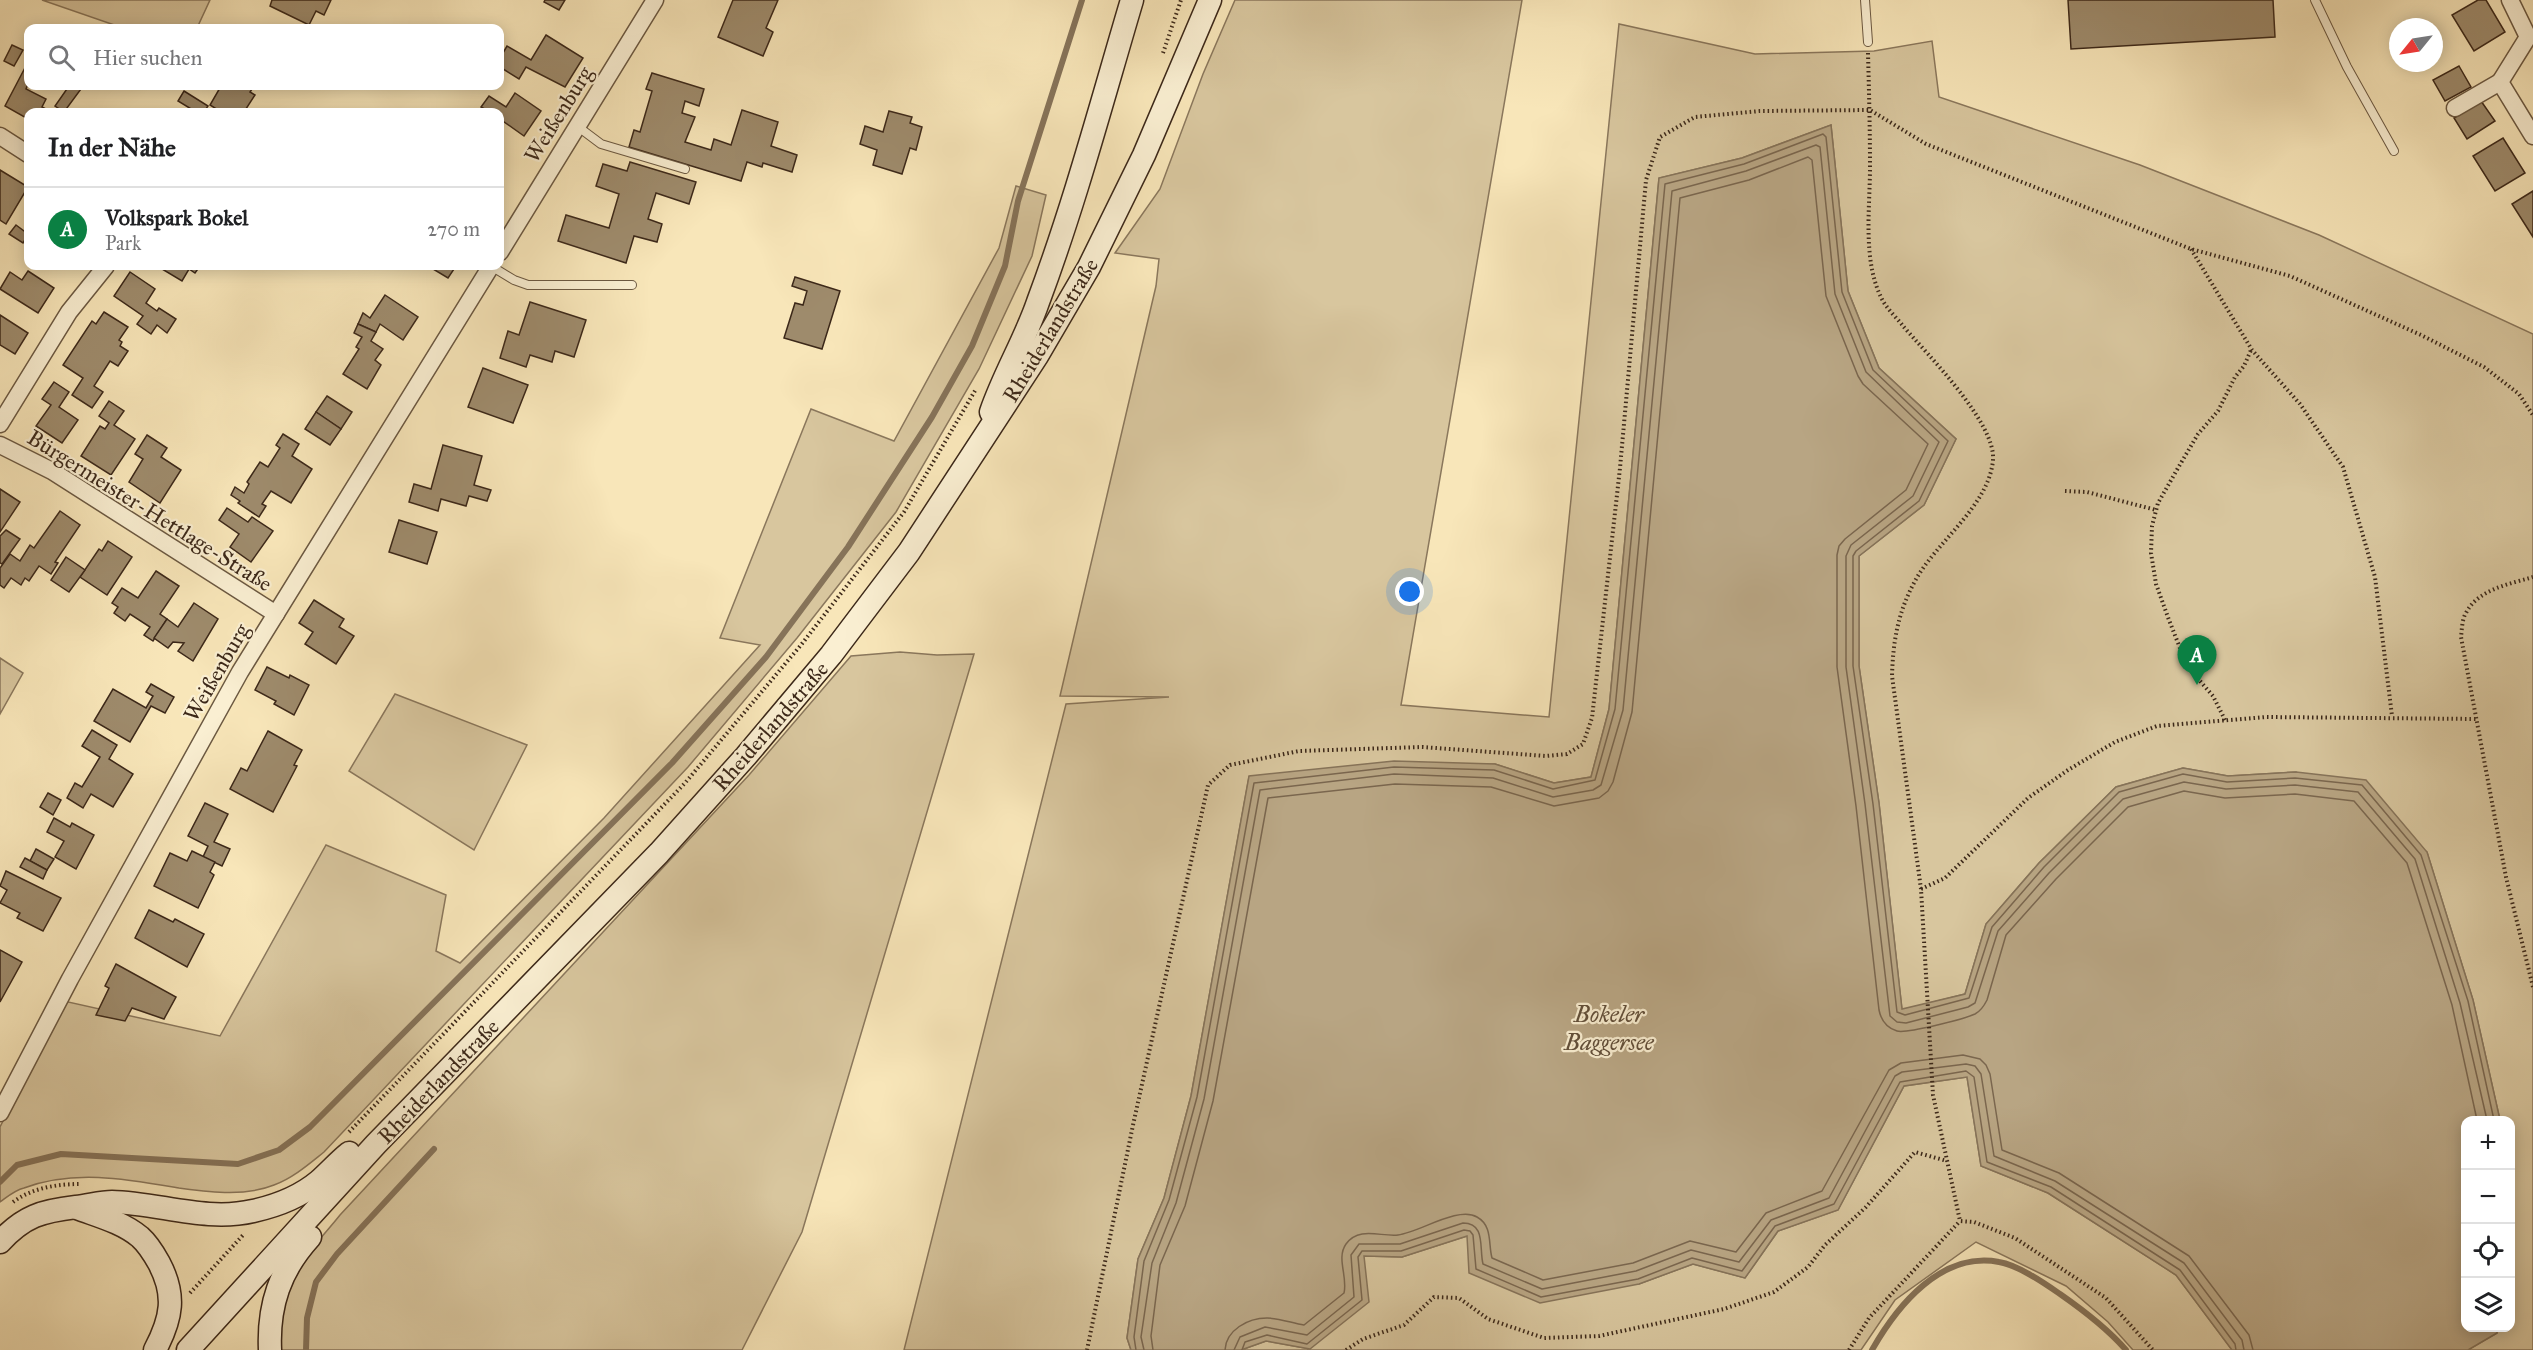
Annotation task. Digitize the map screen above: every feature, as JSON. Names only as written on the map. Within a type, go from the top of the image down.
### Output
[{"type":"main road","points":[[981,441],[1001,382],[1041,294],[1073,200],[1132,0]]},
{"type":"main road","name":"Rheiderlandstraße","points":[[188,1350],[376,1144],[659,853],[746,756],[831,655],[902,561],[1037,357],[1089,267],[1214,3]]},
{"type":"main road","points":[[0,1242],[29,1217],[51,1209],[112,1202],[222,1215],[252,1212],[278,1204],[301,1192],[317,1182],[348,1154],[376,1144]]},
{"type":"main road","points":[[270,1350],[269,1324],[279,1284],[293,1256],[332,1214],[333,1190]]},
{"type":"main road","points":[[75,1207],[120,1225],[140,1238],[153,1253],[166,1277],[172,1300],[166,1330],[155,1350]]},
{"type":"street","name":"Weißenburg","points":[[504,245],[655,0]]},
{"type":"street","points":[[2455,108],[2500,82],[2528,37],[2510,0]]},
{"type":"street","points":[[2500,82],[2533,136]]},
{"type":"street","points":[[0,136],[24,151]]},
{"type":"street","points":[[0,424],[69,312],[103,270]]},
{"type":"street","name":"Weißenburg","points":[[0,1113],[70,979],[240,672],[489,270]]},
{"type":"street","name":"Bürgermeister-Hettlage-Straße","points":[[0,445],[52,471],[276,614]]},
{"type":"lane","points":[[1865,0],[1868,42]]},
{"type":"lane","points":[[2315,0],[2347,67],[2394,151]]},
{"type":"lane","points":[[577,126],[601,144],[685,169]]},
{"type":"lane","points":[[498,270],[528,285],[632,285]]},
{"type":"path","points":[[1162,54],[1181,0]]},
{"type":"path","points":[[1868,42],[1870,241],[1874,278],[1884,302],[1972,408],[1988,435],[1993,458],[1988,478],[1974,504],[1916,579],[1899,616],[1893,645],[1892,676],[1920,889],[1933,1095],[1960,1221]]},
{"type":"path","points":[[1087,1350],[1208,785],[1230,765],[1299,751],[1422,747],[1545,756],[1567,754],[1583,744],[1592,718],[1595,694],[1620,468],[1646,180],[1660,137],[1695,117],[1760,111],[1870,110],[1926,144],[2191,249],[2290,276],[2421,335],[2484,367],[2519,394],[2533,415]]},
{"type":"path","points":[[2191,249],[2252,350],[2300,405],[2343,467],[2375,577],[2391,716]]},
{"type":"path","points":[[2225,720],[2213,696],[2187,666],[2156,584],[2151,535],[2156,510],[2198,434],[2218,411],[2252,350]]},
{"type":"path","points":[[345,1136],[685,783],[801,645],[904,512],[981,380]]},
{"type":"path","points":[[2065,491],[2087,492],[2156,510]]},
{"type":"path","points":[[2533,578],[2494,589],[2479,597],[2465,613],[2461,636],[2506,877],[2533,987]]},
{"type":"path","points":[[1920,889],[1945,878],[2028,798],[2068,770],[2115,742],[2157,726],[2266,717],[2476,718]]},
{"type":"path","points":[[1346,1350],[1363,1339],[1404,1325],[1434,1297],[1459,1298],[1488,1319],[1544,1338],[1599,1336],[1724,1309],[1774,1292],[1808,1267],[1825,1245],[1866,1207],[1915,1152],[1947,1161]]},
{"type":"path","points":[[172,1300],[188,1295],[252,1226],[252,1212]]},
{"type":"path","points":[[1849,1350],[1869,1318],[1960,1221]]},
{"type":"path","points":[[1960,1221],[1974,1222],[2015,1238],[2106,1298],[2153,1350]]},
{"type":"shaded area","points":[[42,0],[210,0],[199,24],[111,24]]},
{"type":"shaded area","points":[[1235,0],[1522,0],[1401,705],[1549,717],[1619,24],[1755,54],[1874,51],[1932,41],[1939,97],[2140,165],[2319,235],[2533,334],[2533,1350],[2468,1350],[2497,1332],[2515,1332],[2515,1116],[2499,1116],[2473,1000],[2427,852],[2296,772],[2228,776],[2183,768],[2116,787],[2039,863],[1986,924],[1965,994],[1902,1010],[1879,803],[1859,666],[1859,556],[1924,505],[1956,439],[1879,368],[1848,291],[1831,125],[1742,158],[1659,178],[1609,709],[1591,777],[1554,783],[1495,764],[1249,777],[1191,1096],[1164,1198],[1138,1259],[1127,1338],[1131,1350],[904,1350],[1066,704],[1169,697],[1060,696],[1156,286],[1159,259],[1115,253],[1160,189],[1203,74]]},
{"type":"shaded area","points":[[1016,186],[1046,195],[1032,256],[979,369],[896,512],[797,638],[688,767],[324,1152],[288,1179],[251,1191],[215,1192],[120,1179],[81,1177],[43,1182],[17,1190],[0,1202],[0,1127],[64,1001],[220,1036],[326,845],[446,895],[436,951],[460,963],[604,818],[760,645],[720,638],[811,409],[894,441],[999,248]]},
{"type":"shaded area","points":[[900,652],[937,655],[974,654],[802,1232],[742,1350],[280,1350],[282,1311],[291,1279],[303,1259],[340,1215],[749,775],[851,656]]},
{"type":"shaded area","points":[[0,658],[23,673],[0,714]]},
{"type":"shaded area","points":[[395,694],[527,745],[474,850],[349,771]]},
{"type":"shaded area","points":[[1967,1077],[1981,1166],[2048,1193],[2176,1275],[2232,1350],[2133,1350],[2108,1322],[2066,1286],[1976,1242],[1895,1300],[1861,1350],[1241,1350],[1266,1341],[1310,1349],[1364,1256],[1402,1257],[1467,1236],[1639,1284],[1693,1264],[1745,1278],[1778,1231],[1838,1210],[1904,1086]]},
{"type":"water","name":"Bokeler Baggersee","points":[[1831,125],[1848,291],[1879,368],[1956,439],[1924,505],[1859,556],[1859,666],[1879,803],[1902,1009],[1965,994],[1986,924],[2039,863],[2116,787],[2183,768],[2228,776],[2296,772],[2366,780],[2427,852],[2473,1000],[2499,1116],[2461,1116],[2461,1332],[2497,1333],[2468,1350],[2232,1350],[2176,1275],[2048,1193],[1981,1166],[1967,1077],[1904,1086],[1838,1210],[1778,1231],[1745,1278],[1693,1264],[1639,1284],[1540,1303],[1469,1273],[1467,1236],[1402,1257],[1364,1256],[1369,1302],[1310,1349],[1266,1341],[1241,1350],[1131,1350],[1127,1338],[1138,1259],[1164,1198],[1191,1096],[1249,776],[1394,761],[1495,764],[1554,783],[1591,777],[1609,709],[1659,178],[1742,158]]},
{"type":"building","points":[[272,0],[331,0],[324,15],[316,11],[310,24],[270,6]]},
{"type":"building","points":[[545,0],[565,0],[559,10],[544,2]]},
{"type":"building","points":[[733,0],[778,0],[766,28],[773,32],[763,56],[718,37]]},
{"type":"building","points":[[2068,0],[2273,0],[2275,37],[2071,49]]},
{"type":"building","points":[[2478,0],[2486,0],[2505,32],[2474,51],[2452,15]]},
{"type":"building","points":[[546,35],[583,58],[565,87],[526,67],[519,79],[504,70],[504,51],[507,46],[531,60]]},
{"type":"building","points":[[12,45],[23,50],[14,66],[4,61]]},
{"type":"building","points":[[2459,66],[2471,87],[2445,101],[2433,80]]},
{"type":"building","points":[[24,70],[24,90],[46,99],[42,107],[44,108],[24,108],[24,117],[5,106]]},
{"type":"building","points":[[652,73],[704,89],[699,106],[685,101],[682,113],[695,117],[685,142],[711,150],[714,139],[731,145],[742,110],[778,122],[771,146],[797,155],[792,172],[763,163],[762,167],[747,162],[741,181],[629,147],[634,130],[640,132],[652,91],[646,89]]},
{"type":"building","points":[[66,90],[80,90],[67,108],[55,106]]},
{"type":"building","points":[[219,90],[251,90],[250,92],[255,95],[247,108],[215,108],[210,105]]},
{"type":"building","points":[[184,91],[208,106],[207,108],[189,108],[178,101]]},
{"type":"building","points":[[515,93],[541,111],[524,136],[504,122],[504,108],[481,107],[489,96],[506,107]]},
{"type":"building","points":[[2481,101],[2495,121],[2467,139],[2454,118]]},
{"type":"building","points":[[889,111],[912,117],[910,123],[922,127],[916,150],[910,148],[902,174],[873,165],[877,150],[860,144],[865,126],[883,132]]},
{"type":"building","points":[[2503,138],[2525,173],[2495,191],[2473,156]]},
{"type":"building","points":[[630,162],[696,182],[689,204],[656,193],[648,219],[662,224],[657,242],[634,236],[626,263],[558,241],[566,215],[609,228],[619,194],[596,186],[603,164],[627,171]]},
{"type":"building","points":[[0,170],[24,185],[24,194],[6,224],[0,220]]},
{"type":"building","points":[[2533,191],[2533,237],[2512,204]]},
{"type":"building","points":[[16,225],[24,231],[23,243],[9,234]]},
{"type":"building","points":[[164,270],[188,270],[182,281]]},
{"type":"building","points":[[435,270],[453,270],[448,278]]},
{"type":"building","points":[[28,271],[54,288],[38,313],[0,289],[10,272],[22,280]]},
{"type":"building","points":[[130,272],[155,289],[146,303],[157,311],[159,308],[176,319],[167,333],[157,325],[151,334],[137,324],[143,316],[114,296]]},
{"type":"building","points":[[795,277],[840,291],[822,349],[784,338],[795,303],[803,305],[807,291],[792,286]]},
{"type":"building","points":[[385,295],[418,317],[403,340],[380,324],[376,332],[358,324],[363,313],[370,318]]},
{"type":"building","points":[[530,302],[586,320],[574,357],[555,351],[552,362],[530,355],[526,367],[500,358],[508,331],[519,335]]},
{"type":"building","points":[[104,312],[128,327],[119,340],[122,342],[120,346],[128,351],[118,366],[110,361],[94,386],[103,392],[92,408],[72,395],[83,378],[63,365],[92,321],[96,324]]},
{"type":"building","points":[[0,315],[28,333],[15,354],[0,345]]},
{"type":"building","points":[[358,324],[376,332],[371,341],[383,349],[375,360],[381,365],[367,389],[343,374],[359,349],[356,347],[362,337],[354,333]]},
{"type":"building","points":[[483,368],[528,385],[513,423],[468,407]]},
{"type":"building","points":[[54,382],[69,392],[59,407],[78,420],[62,443],[36,426],[51,405],[42,399]]},
{"type":"building","points":[[327,396],[352,412],[341,429],[316,412]]},
{"type":"building","points":[[109,401],[124,411],[114,425],[135,439],[111,475],[81,456],[100,426],[105,429],[109,423],[99,416]]},
{"type":"building","points":[[316,412],[341,429],[330,445],[305,429]]},
{"type":"building","points":[[283,434],[299,444],[292,456],[312,469],[291,503],[271,491],[262,504],[266,506],[259,517],[238,503],[240,501],[231,495],[235,487],[244,493],[249,484],[247,482],[260,462],[268,467],[280,448],[276,445]]},
{"type":"building","points":[[147,435],[167,448],[161,457],[181,470],[160,503],[129,482],[143,459],[135,454]]},
{"type":"building","points":[[443,445],[482,456],[474,485],[491,490],[487,501],[469,496],[466,506],[441,499],[438,511],[409,502],[414,484],[431,489]]},
{"type":"building","points":[[0,489],[20,502],[0,532]]},
{"type":"building","points":[[227,508],[248,522],[252,517],[273,531],[251,562],[230,547],[239,534],[219,520]]},
{"type":"building","points":[[60,511],[80,525],[55,562],[58,563],[51,574],[39,566],[29,581],[25,578],[21,585],[11,578],[4,588],[0,585],[0,568],[10,554],[20,561],[30,545],[34,548]]},
{"type":"building","points":[[399,520],[437,532],[427,564],[389,552]]},
{"type":"building","points":[[6,530],[20,539],[2,564],[0,563],[0,536]]},
{"type":"building","points":[[108,541],[132,557],[107,595],[80,577],[99,549],[102,551]]},
{"type":"building","points":[[66,557],[85,570],[69,592],[51,580]]},
{"type":"building","points":[[156,571],[179,586],[160,614],[167,619],[153,641],[144,635],[150,627],[130,614],[125,621],[114,613],[118,607],[112,603],[122,588],[138,598]]},
{"type":"building","points":[[314,600],[344,619],[339,627],[354,636],[336,664],[305,644],[313,632],[299,623]]},
{"type":"building","points":[[194,603],[218,619],[193,661],[178,651],[184,643],[173,642],[168,648],[154,638],[167,619],[178,627]]},
{"type":"building","points":[[267,667],[309,685],[294,715],[274,704],[276,701],[255,690]]},
{"type":"building","points":[[151,684],[174,697],[165,713],[151,706],[130,742],[94,721],[113,689],[146,708],[153,696],[146,692]]},
{"type":"building","points":[[92,730],[117,745],[109,759],[133,774],[113,807],[91,794],[83,808],[67,798],[75,783],[82,787],[100,757],[82,746]]},
{"type":"building","points":[[268,731],[302,750],[294,765],[297,766],[273,812],[230,789],[241,768],[247,771]]},
{"type":"building","points":[[48,793],[61,800],[53,815],[40,807]]},
{"type":"building","points":[[205,803],[228,814],[214,842],[230,849],[222,866],[203,857],[208,846],[188,836]]},
{"type":"building","points":[[54,818],[70,827],[72,823],[94,835],[76,869],[55,857],[64,841],[47,832]]},
{"type":"building","points":[[36,849],[54,859],[47,870],[30,861]]},
{"type":"building","points":[[192,851],[215,862],[210,872],[214,875],[198,908],[154,886],[170,853],[187,861]]},
{"type":"building","points":[[25,858],[47,870],[43,879],[20,867]]},
{"type":"building","points":[[6,871],[61,898],[43,931],[17,918],[20,913],[0,903],[7,890],[0,886]]},
{"type":"building","points":[[149,910],[173,922],[175,919],[204,934],[187,967],[135,938]]},
{"type":"building","points":[[0,950],[22,962],[0,1002]]},
{"type":"building","points":[[116,964],[176,997],[164,1019],[132,1008],[125,1021],[96,1015],[109,988],[105,986]]},
{"type":"waterway","points":[[0,1182],[17,1165],[61,1154],[238,1164],[279,1150],[310,1127],[672,763],[766,657],[848,547],[932,417],[972,346],[1005,266],[1018,201],[1082,0]]},
{"type":"waterway","points":[[306,1350],[307,1318],[316,1282],[337,1254],[434,1149]]},
{"type":"waterway","points":[[1872,1350],[1894,1316],[1923,1285],[1940,1273],[1958,1265],[1978,1261],[2006,1264],[2039,1280],[2094,1320],[2126,1350]]},
{"type":"place","name":"Volkspark Bokel","points":[[2197,685]]}]
